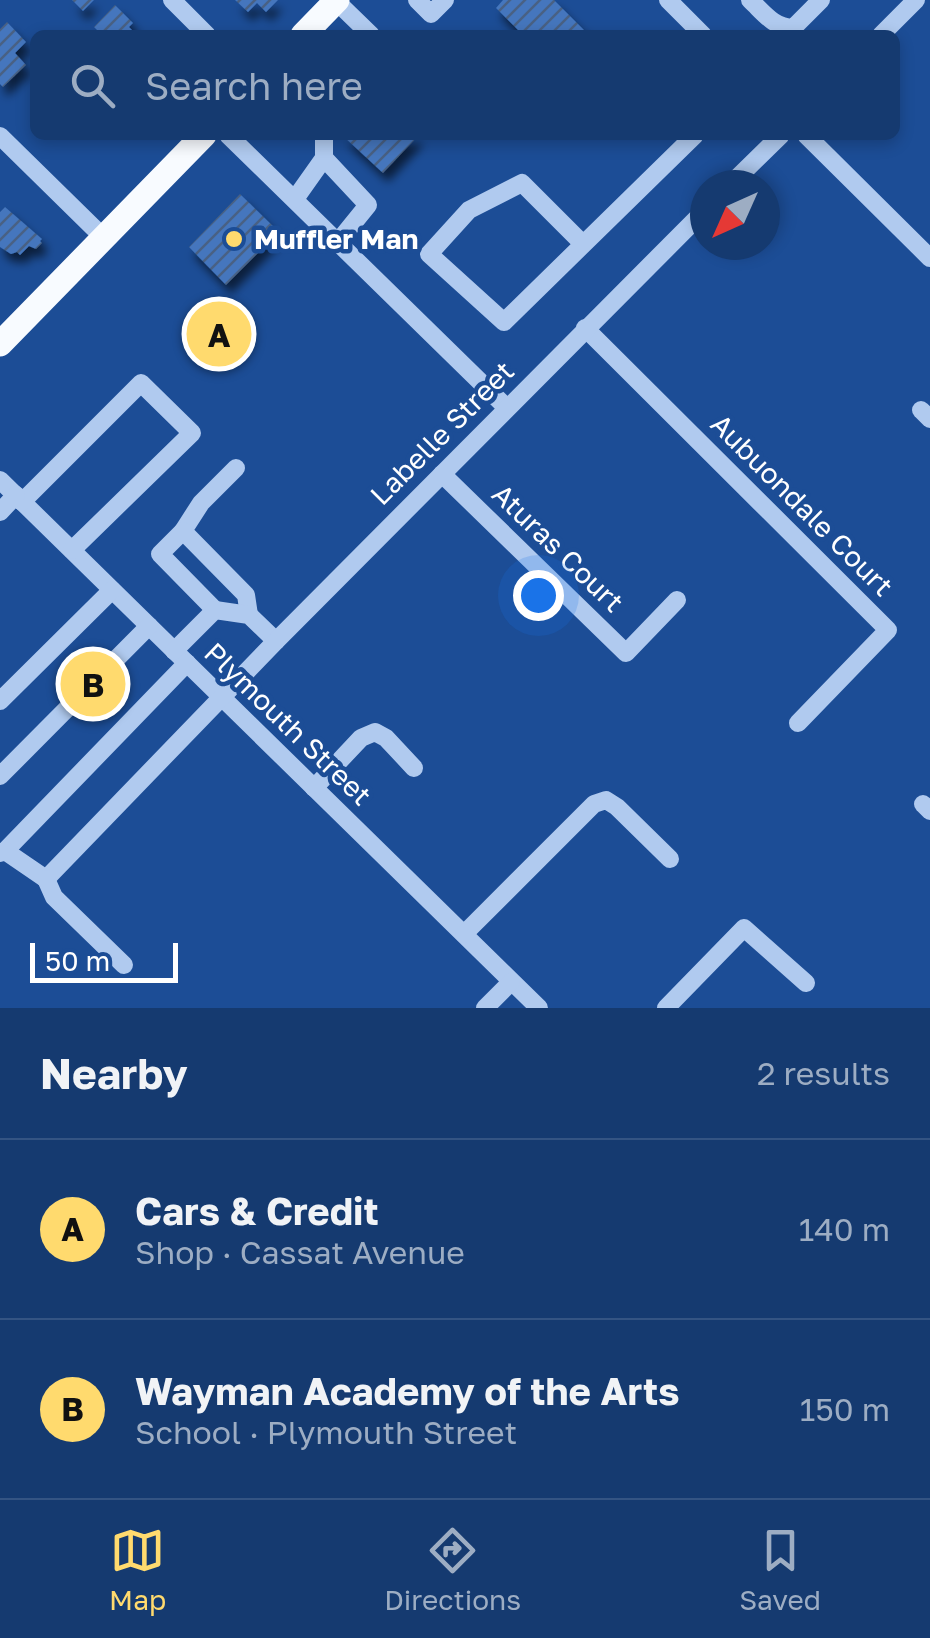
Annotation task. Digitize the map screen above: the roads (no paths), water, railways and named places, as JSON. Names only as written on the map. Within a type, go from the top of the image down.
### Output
[{"type":"main road","points":[[307,30],[337,0]]},
{"type":"main road","points":[[0,344],[199,140]]},
{"type":"street","points":[[172,0],[202,30]]},
{"type":"street","points":[[337,0],[366,30]]},
{"type":"street","points":[[417,0],[431,14],[446,0]]},
{"type":"street","points":[[668,0],[698,30]]},
{"type":"street","points":[[750,0],[774,24],[793,28],[820,0]]},
{"type":"street","points":[[886,30],[916,0]]},
{"type":"street","points":[[0,136],[104,238]]},
{"type":"street","points":[[233,140],[506,407]]},
{"type":"street","points":[[295,199],[324,158],[324,140]]},
{"type":"street","points":[[583,244],[522,184],[470,210],[429,254],[504,322],[690,140]]},
{"type":"street","points":[[745,170],[776,140]]},
{"type":"street","points":[[811,140],[930,258]]},
{"type":"street","points":[[324,158],[368,205],[338,242]]},
{"type":"street","name":"Labelle Street","points":[[46,879],[506,407],[690,225]]},
{"type":"street","name":"Aubuondale Court","points":[[585,328],[888,630],[798,723]]},
{"type":"street","points":[[0,512],[141,382],[192,432],[72,550]]},
{"type":"street","points":[[236,468],[201,503],[160,554],[216,610],[249,615],[276,641]]},
{"type":"street","name":"Aturas Court","points":[[442,474],[626,653],[676,600]]},
{"type":"street","name":"Plymouth Street","points":[[0,480],[538,1008]]},
{"type":"street","points":[[182,531],[246,595],[249,615]]},
{"type":"street","points":[[0,702],[112,590]]},
{"type":"street","points":[[124,965],[54,897],[46,879],[2,852],[181,657],[216,610]]},
{"type":"street","points":[[0,776],[149,626]]},
{"type":"street","points":[[314,788],[362,738],[375,732],[386,738],[414,768]]},
{"type":"street","points":[[464,934],[594,804],[606,800],[617,807],[670,859]]},
{"type":"street","points":[[666,1008],[744,928],[806,983]]},
{"type":"street","points":[[485,1008],[511,982]]},
{"type":"place","name":"Muffler Man","points":[[234,239]]},
{"type":"place","name":"Cars & Credit","points":[[219,334]]},
{"type":"place","name":"Wayman Academy of the Arts","points":[[93,684]]}]
